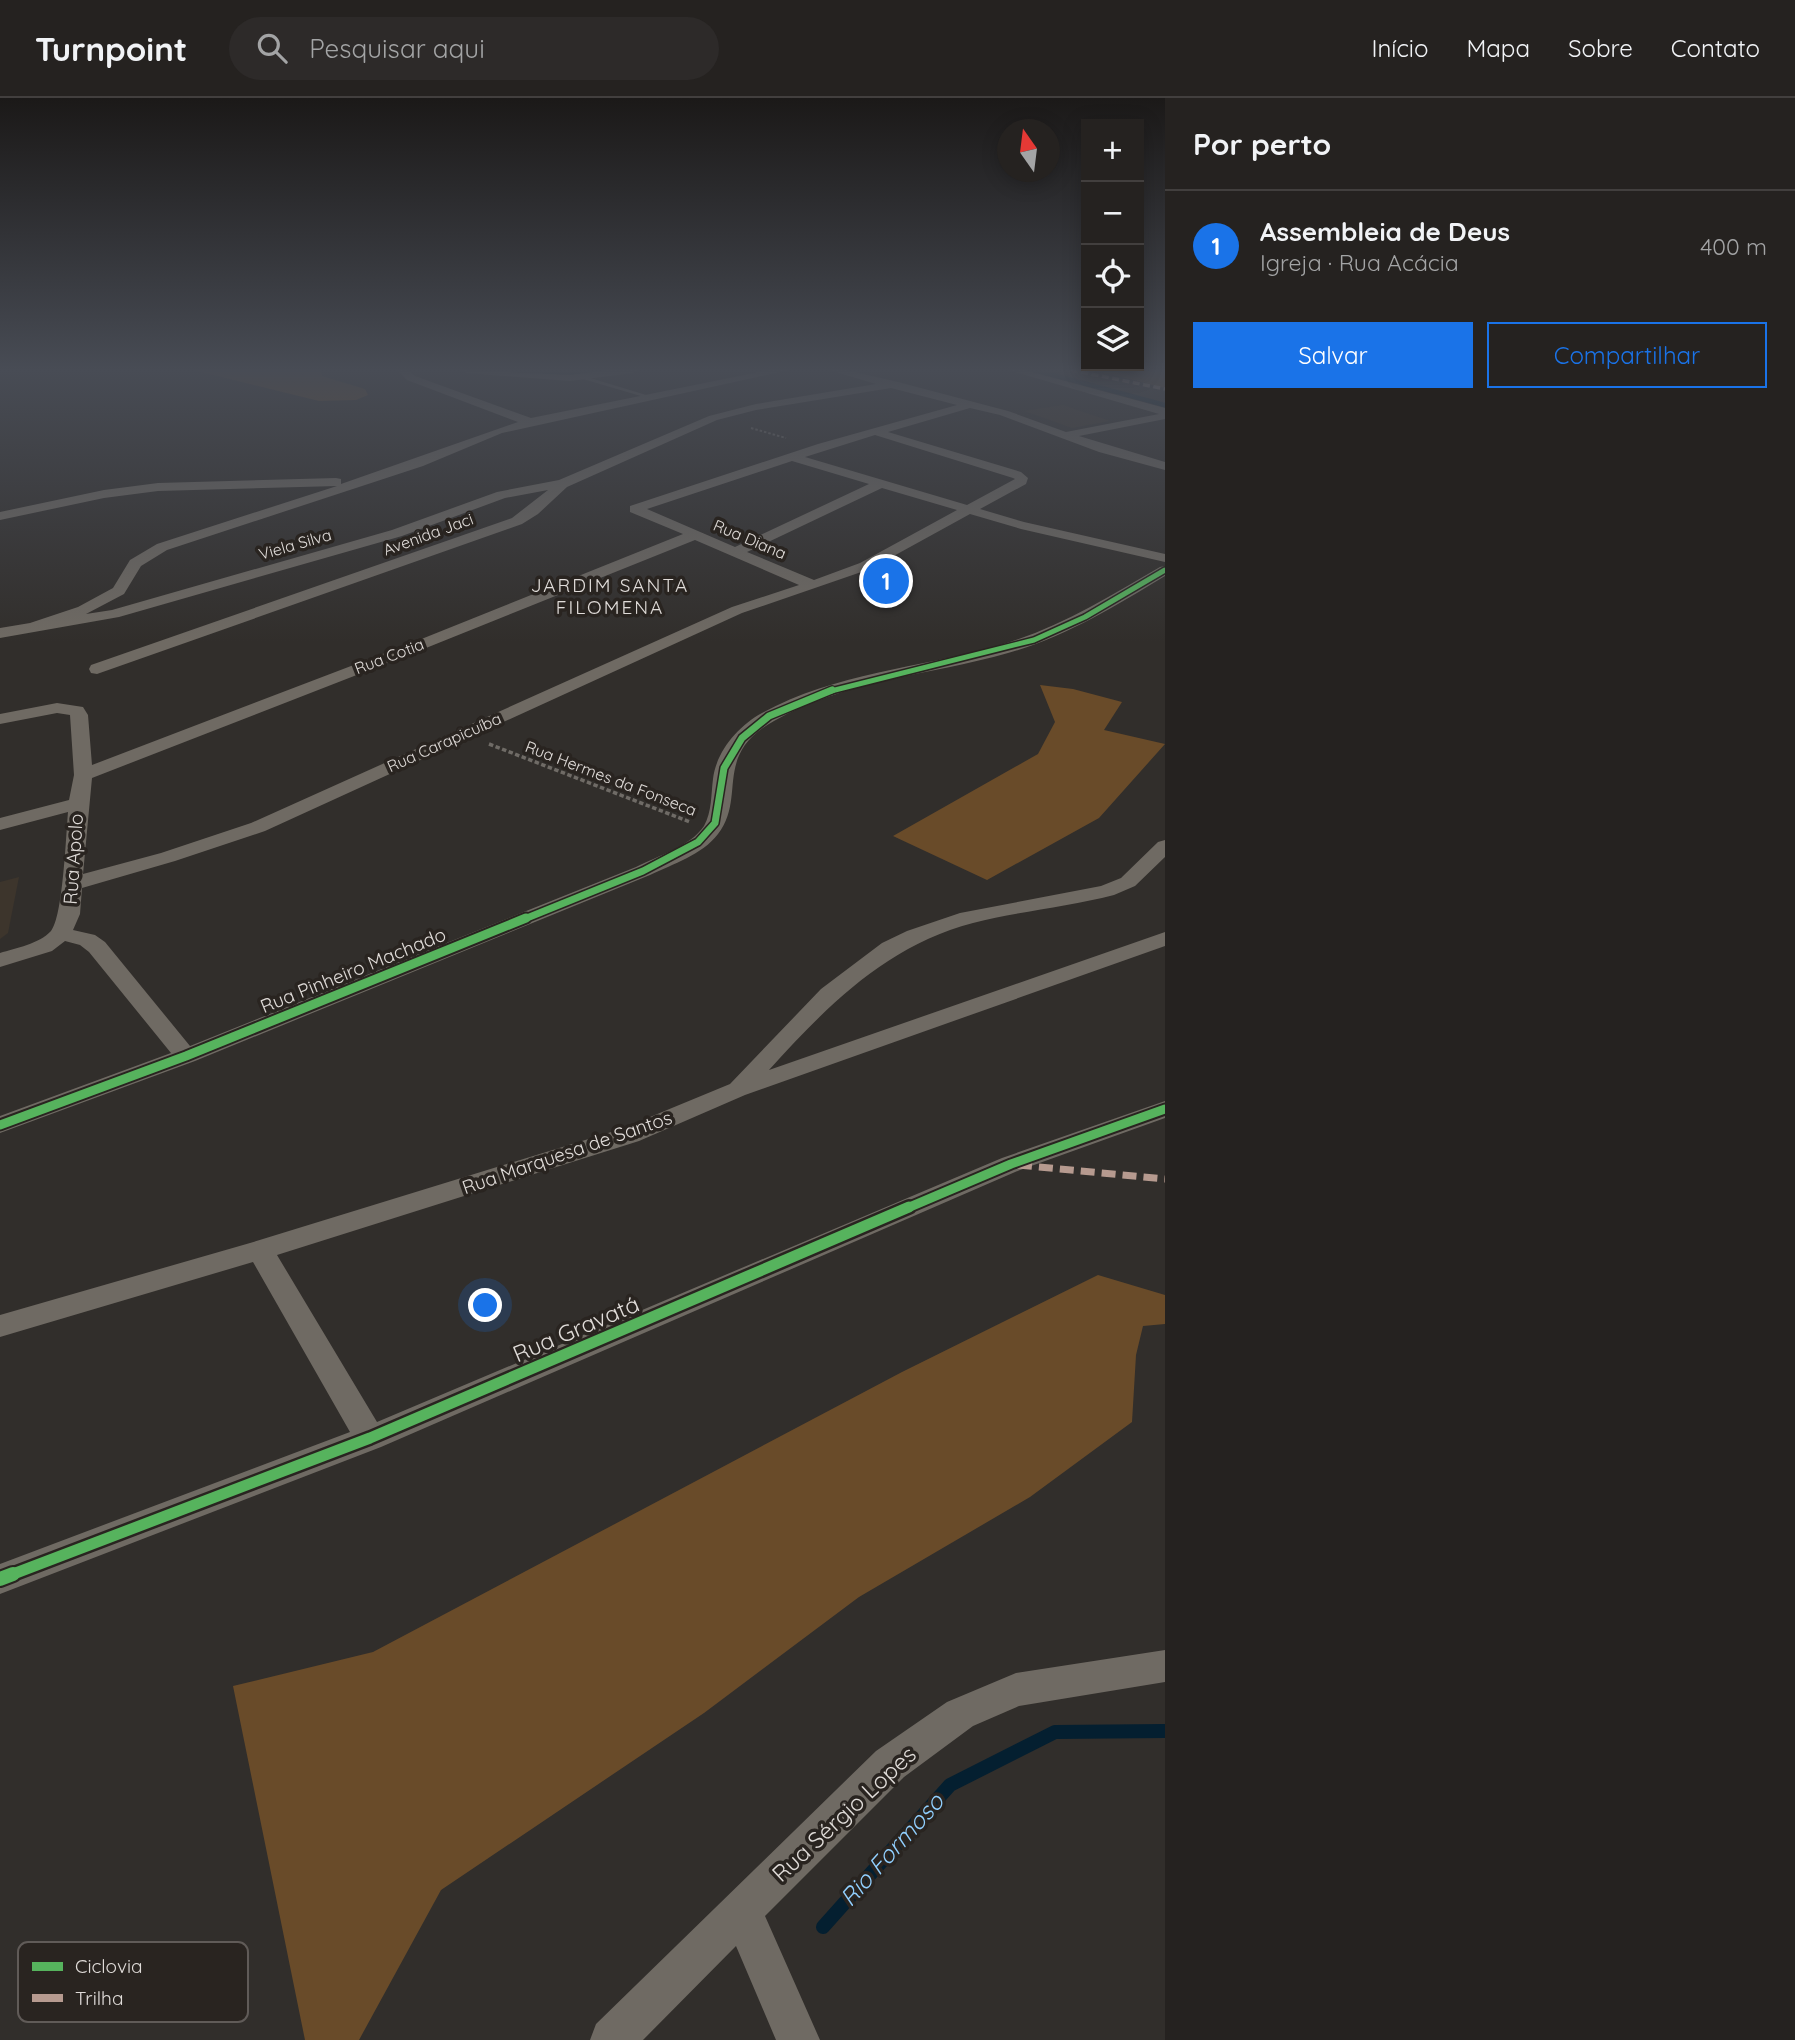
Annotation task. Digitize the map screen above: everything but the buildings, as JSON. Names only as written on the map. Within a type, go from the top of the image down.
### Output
[{"type":"street","points":[[0,634],[36,626],[83,610],[119,591],[135,563],[162,547],[421,461]]},
{"type":"street","name":"Avenida Jaci","points":[[97,669],[517,521],[533,511],[562,484],[615,461]]},
{"type":"street","name":"Rua Diana","points":[[781,461],[635,509],[813,585]]},
{"type":"street","points":[[805,461],[1079,540],[1165,558]]},
{"type":"street","name":"Rua Carapicuíba","points":[[71,884],[168,857],[258,827],[737,610],[865,566],[1021,481],[1022,478],[1017,475],[970,461]]},
{"type":"street","points":[[1144,461],[1165,466]]},
{"type":"street","points":[[0,516],[158,487],[361,482]]},
{"type":"street","points":[[735,551],[882,483]]},
{"type":"street","name":"Viela Silva","points":[[36,626],[114,614],[397,533],[502,495],[562,484]]},
{"type":"street","name":"Rua Cotia","points":[[83,775],[420,645],[694,535]]},
{"type":"street","points":[[711,831],[719,810],[724,766],[744,737],[766,717],[824,692],[977,655],[1047,634],[1097,611],[1165,570]]},
{"type":"street","name":"Rua Apolo","points":[[0,719],[57,708],[77,711],[79,715],[83,775],[78,803],[69,914],[61,934]]},
{"type":"street","points":[[0,824],[78,803]]},
{"type":"street","name":"Rua Pinheiro Machado","points":[[0,1125],[186,1056],[643,871],[684,850],[711,831]]},
{"type":"street","points":[[736,1090],[838,984],[891,947],[957,921],[1107,891],[1128,882],[1165,846]]},
{"type":"street","points":[[0,960],[44,946],[61,934],[87,940],[97,947],[186,1056]]},
{"type":"street","name":"Rua Marquesa de Santos","points":[[0,1326],[260,1250],[630,1135],[736,1090],[1165,939]]},
{"type":"street","name":"Rua Gravatá","points":[[0,1579],[370,1438],[1011,1164],[1165,1109]]},
{"type":"street","points":[[260,1250],[370,1438]]},
{"type":"street","name":"Rua Sérgio Lopes","points":[[612,2040],[890,1764],[960,1714],[1016,1690],[1165,1666]]},
{"type":"street","points":[[742,1911],[797,2040]]},
{"type":"shaded area","points":[[1040,685],[1073,689],[1122,702],[1104,730],[1165,744],[1099,818],[987,880],[893,836],[1038,754],[1055,722]]},
{"type":"shaded area","points":[[19,877],[8,933],[0,939],[0,882]]},
{"type":"shaded area","points":[[1098,1275],[1165,1295],[1165,1324],[1143,1326],[1136,1355],[1132,1422],[1030,1497],[859,1597],[704,1713],[441,1890],[359,2040],[305,2040],[233,1686],[373,1652],[902,1372]]},
{"type":"waterway","name":"Rio Formoso","points":[[823,1927],[950,1785],[1055,1732],[1165,1731]]},
{"type":"marked path","points":[[1018,1165],[1165,1179]]},
{"type":"cycle path","points":[[0,1125],[186,1056],[643,871],[689,848],[711,830],[718,816],[724,768],[731,753],[755,725],[769,716],[833,690],[1034,640],[1085,617],[1165,570]]},
{"type":"cycle path","points":[[0,1579],[370,1438],[1011,1164],[1165,1109]]},
{"type":"place","name":"Assembleia de Deus","points":[[886,581]]},
{"type":"district","name":"JARDIM SANTA FILOMENA","points":[[610,596]]}]
